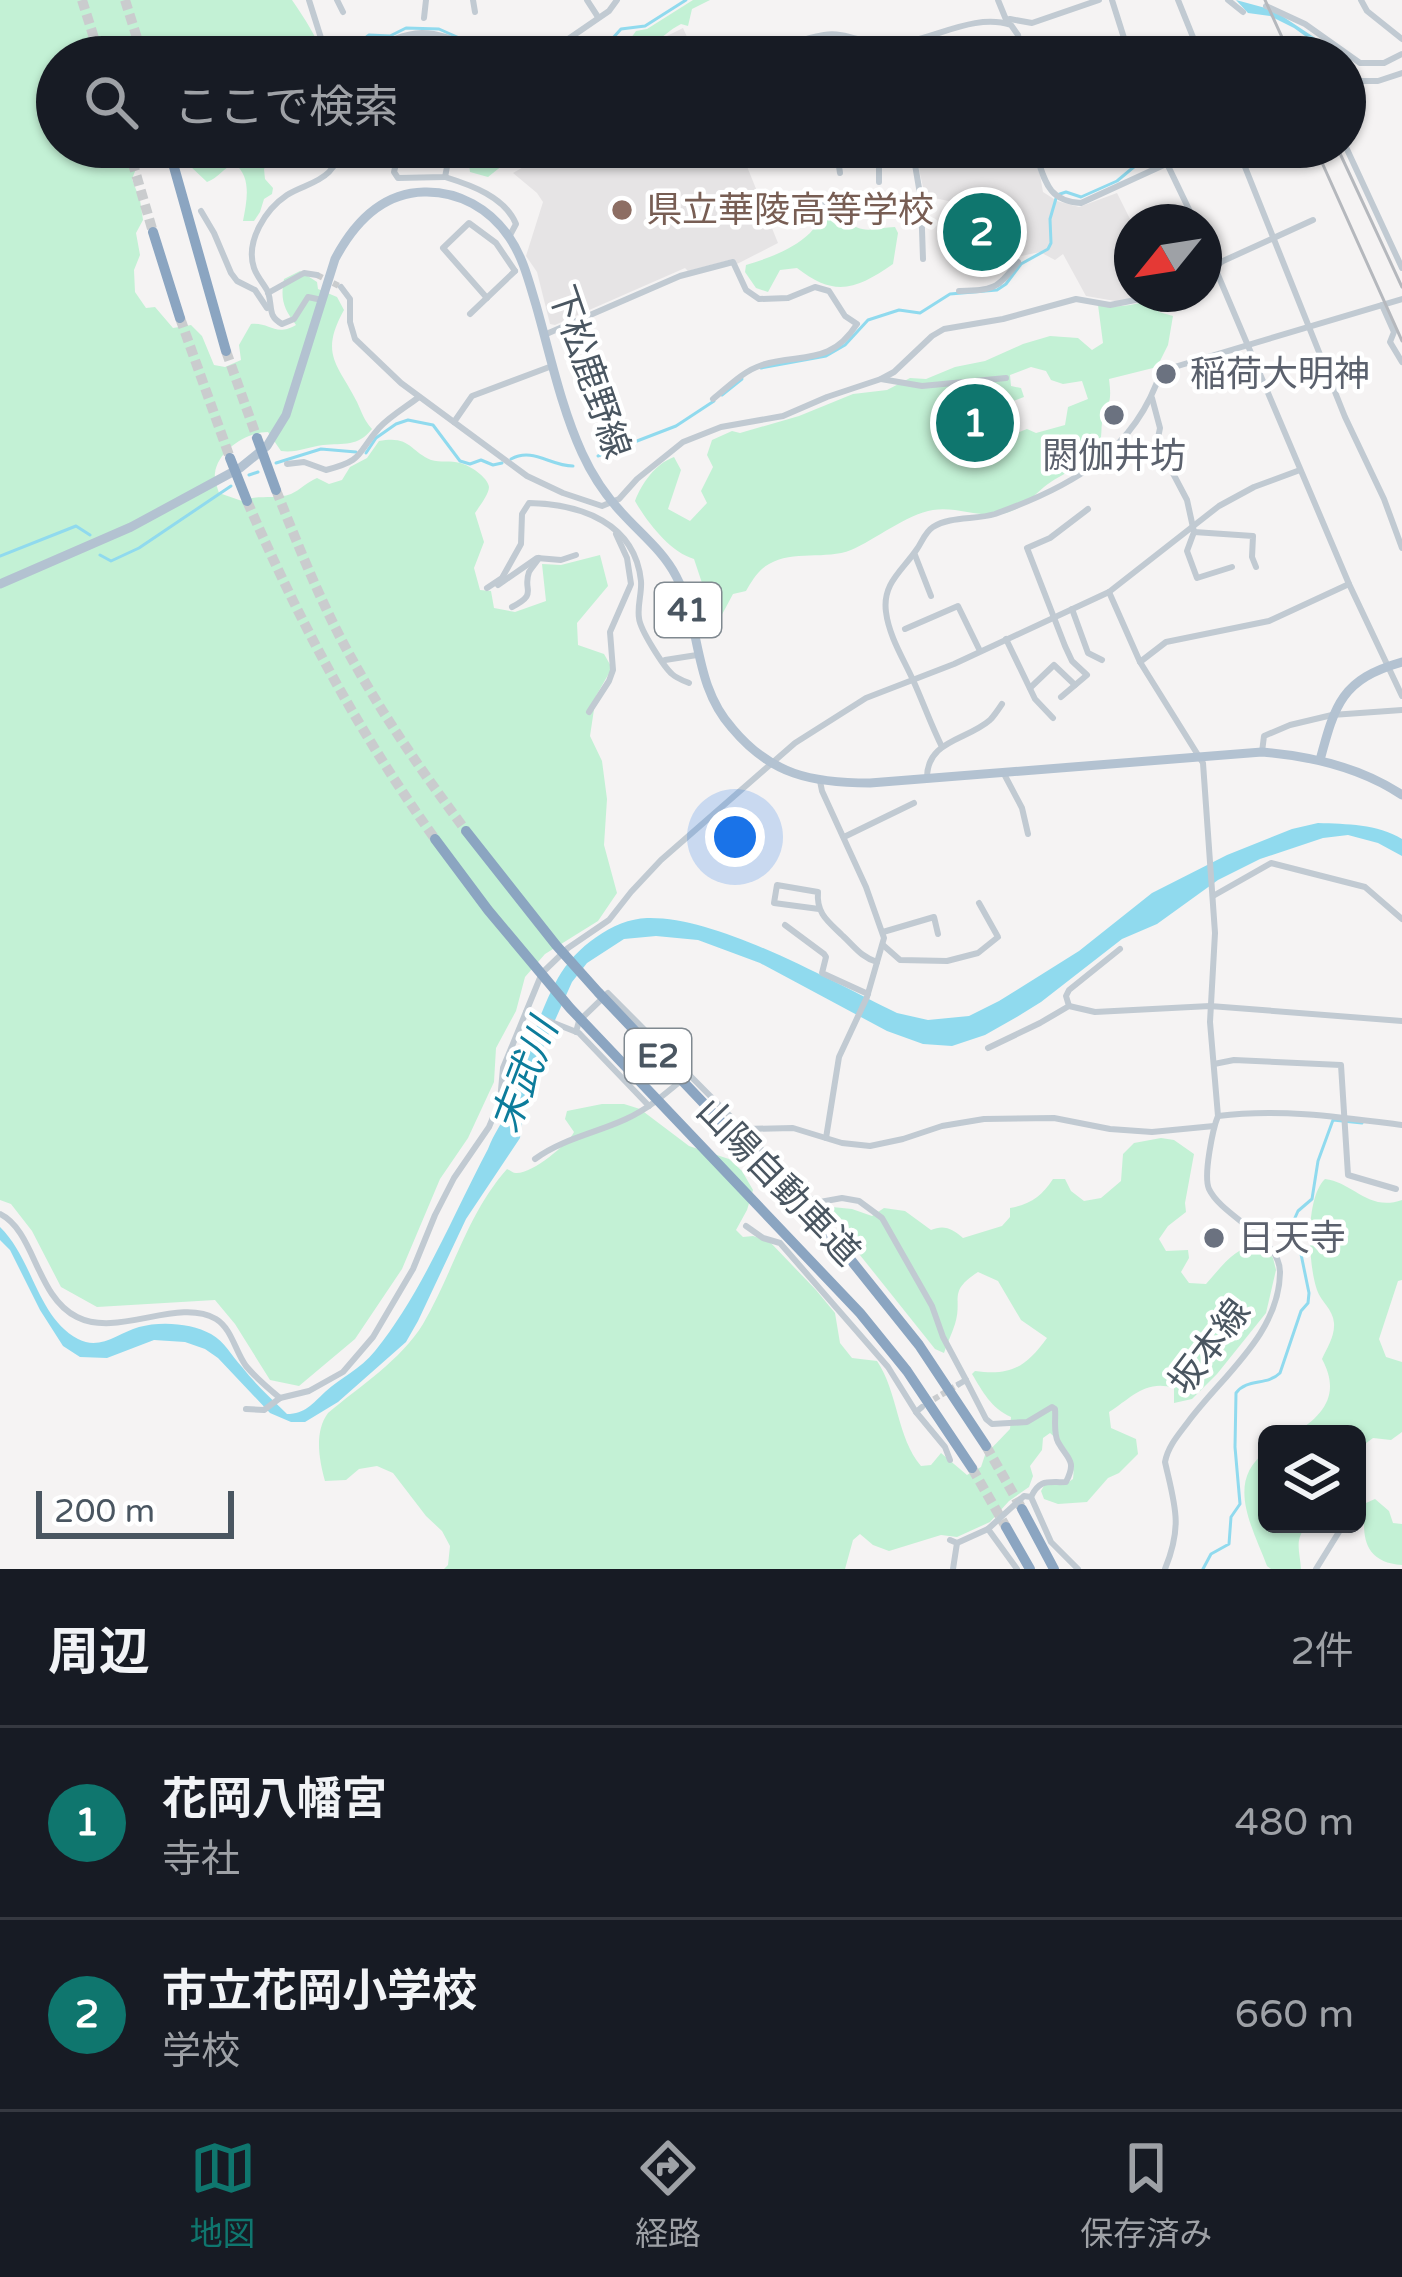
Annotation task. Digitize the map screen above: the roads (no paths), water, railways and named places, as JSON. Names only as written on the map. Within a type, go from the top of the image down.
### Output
[{"type":"highway","points":[[174,168],[226,351]]},
{"type":"highway","points":[[153,232],[180,318]]},
{"type":"highway","points":[[257,438],[275,490]]},
{"type":"highway","points":[[230,458],[247,501]]},
{"type":"highway","name":"山陽自動車道","points":[[466,831],[556,945],[625,1022],[842,1249],[920,1345],[986,1446]]},
{"type":"highway","name":"山陽自動車道","points":[[435,839],[570,1008],[860,1313],[907,1371],[972,1468]]},
{"type":"highway","points":[[1022,1509],[1054,1569]]},
{"type":"highway","points":[[1006,1527],[1030,1569]]},
{"type":"main road","name":"下松鹿野線","points":[[0,584],[131,527],[254,458],[286,415],[335,260],[358,223],[371,210],[402,195],[438,192],[478,205],[509,237],[580,450],[607,505],[664,558],[676,576],[705,681],[719,712],[771,764],[820,781],[870,783],[1262,752],[1320,760],[1365,775],[1402,795]]},
{"type":"main road","points":[[1320,760],[1338,701],[1355,682],[1402,662]]},
{"type":"street","points":[[309,0],[320,36]]},
{"type":"street","points":[[337,0],[343,12]]},
{"type":"street","points":[[424,18],[426,0]]},
{"type":"street","points":[[473,0],[475,12]]},
{"type":"street","points":[[587,0],[598,17]]},
{"type":"street","points":[[571,36],[609,11],[617,0]]},
{"type":"street","points":[[998,0],[1018,36]]},
{"type":"street","points":[[927,36],[985,22],[1032,23],[1099,0]]},
{"type":"street","points":[[1112,0],[1123,36]]},
{"type":"street","points":[[1178,0],[1193,36]]},
{"type":"street","points":[[1228,0],[1243,12]]},
{"type":"street","points":[[1361,0],[1402,39]]},
{"type":"street","points":[[1266,6],[1322,36]]},
{"type":"street","points":[[399,36],[422,32],[446,36]]},
{"type":"street","points":[[815,36],[847,36]]},
{"type":"street","points":[[1366,64],[1384,63],[1402,54]]},
{"type":"street","points":[[1366,81],[1402,74]]},
{"type":"street","points":[[322,300],[308,297],[294,319],[276,322],[254,268],[251,246],[276,203],[332,168]]},
{"type":"street","points":[[395,168],[398,178],[445,178],[508,208],[516,224],[509,237]]},
{"type":"street","points":[[445,178],[447,168]]},
{"type":"street","points":[[839,168],[840,173]]},
{"type":"street","points":[[879,168],[879,182]]},
{"type":"street","points":[[915,168],[921,200],[922,259]]},
{"type":"street","points":[[1040,168],[1056,197],[1081,203],[1157,168]]},
{"type":"street","points":[[1168,168],[1186,204]]},
{"type":"street","points":[[1245,168],[1402,548]]},
{"type":"street","points":[[1356,168],[1402,268]]},
{"type":"street","points":[[796,218],[848,193],[875,201],[921,200]]},
{"type":"street","points":[[201,211],[231,273],[256,290],[270,309]]},
{"type":"street","points":[[1222,262],[1313,220]]},
{"type":"street","points":[[470,314],[520,270],[496,243],[469,224],[442,248],[487,298]]},
{"type":"street","points":[[544,335],[680,276],[733,262],[750,296],[778,299],[809,288],[829,290],[845,316],[856,324],[847,338],[816,358],[756,367],[713,399]]},
{"type":"street","points":[[959,291],[997,287],[1018,262]]},
{"type":"street","points":[[268,293],[304,273],[317,274]]},
{"type":"street","points":[[1222,283],[1349,584],[1402,695]]},
{"type":"street","points":[[341,286],[350,299],[355,339],[419,397],[527,476],[563,493],[607,505]]},
{"type":"street","points":[[599,516],[683,442],[721,427],[783,416],[881,379],[944,329],[1004,319],[1076,298],[1114,304]]},
{"type":"street","points":[[942,747],[885,610],[894,574],[932,527],[993,514],[1082,476],[1118,444],[1152,398],[1161,371],[1402,299]]},
{"type":"street","points":[[1382,305],[1394,332],[1390,342],[1402,362]]},
{"type":"street","points":[[454,422],[472,396],[554,366]]},
{"type":"street","points":[[881,379],[935,386],[1006,378]]},
{"type":"street","points":[[287,464],[304,462],[326,470],[354,460],[380,427],[419,397]]},
{"type":"street","points":[[1152,398],[1160,428],[1157,443],[1187,500],[1193,530],[1187,551],[1197,578],[1232,567]]},
{"type":"street","points":[[247,1409],[264,1410],[310,1391],[343,1372],[364,1349],[394,1304],[454,1178],[489,1127],[500,1101],[503,1068],[542,973],[609,920],[661,860],[795,742],[866,698],[914,681],[1108,592],[1238,494],[1300,470]]},
{"type":"street","points":[[576,555],[561,560],[539,558],[506,582],[491,586],[508,571],[521,544],[522,514],[529,503],[599,516],[626,538],[637,560],[642,589],[639,622],[652,647],[672,675],[688,683]]},
{"type":"street","points":[[1061,697],[1087,675],[1072,661],[1027,548],[1050,538],[1088,509]]},
{"type":"street","points":[[589,712],[613,670],[610,632],[631,584],[616,530]]},
{"type":"street","points":[[1193,530],[1253,536],[1256,567]]},
{"type":"street","points":[[914,554],[931,596]]},
{"type":"street","points":[[512,607],[530,592],[529,573],[539,558]]},
{"type":"street","points":[[1140,662],[1166,642],[1269,621],[1349,584]]},
{"type":"street","points":[[1108,592],[1140,662],[1197,756]]},
{"type":"street","points":[[905,628],[958,606],[980,651]]},
{"type":"street","points":[[1072,609],[1088,653],[1102,660]]},
{"type":"street","points":[[1006,639],[1035,699],[1053,718]]},
{"type":"street","points":[[664,660],[697,655]]},
{"type":"street","points":[[1030,688],[1054,665],[1075,685]]},
{"type":"street","points":[[928,778],[936,751],[991,720],[1002,704]]},
{"type":"street","points":[[1262,752],[1264,736],[1290,725],[1332,715],[1402,710]]},
{"type":"street","name":"坂本線","points":[[1165,1569],[1178,1524],[1167,1452],[1269,1322],[1280,1272],[1276,1254],[1209,1189],[1218,1116],[1210,1006],[1215,933],[1203,763],[1197,756]]},
{"type":"street","points":[[1003,772],[1022,808],[1028,834]]},
{"type":"street","points":[[820,781],[883,932],[867,995],[839,1057],[826,1138]]},
{"type":"street","points":[[844,837],[914,803]]},
{"type":"street","points":[[1212,894],[1271,863],[1365,887],[1402,919]]},
{"type":"street","points":[[790,887],[792,872]]},
{"type":"street","points":[[819,909],[774,903],[777,885],[818,892],[816,900],[824,919],[867,959],[878,962]]},
{"type":"street","points":[[883,945],[904,961],[947,961],[978,953],[998,937],[979,903]]},
{"type":"street","points":[[883,932],[934,917],[938,934]]},
{"type":"street","points":[[785,926],[824,954],[822,973],[867,995]]},
{"type":"street","points":[[1069,1006],[1069,990],[1120,949]]},
{"type":"street","points":[[576,1032],[578,1021],[608,993],[804,1196],[820,1202],[859,1201],[882,1218],[932,1306],[962,1382],[986,1419],[992,1424],[1027,1422],[1055,1409],[1056,1436],[1070,1459],[1070,1478],[1042,1482],[1031,1496]]},
{"type":"street","points":[[988,1048],[1069,1006],[1095,1012],[1210,1006],[1402,1021]]},
{"type":"street","points":[[526,1012],[576,1032],[650,1107]]},
{"type":"street","points":[[1214,1064],[1234,1060],[1341,1065],[1349,1177],[1396,1189]]},
{"type":"street","points":[[535,1159],[650,1107],[689,1074]]},
{"type":"street","points":[[1218,1116],[1242,1112],[1402,1125]]},
{"type":"street","points":[[743,1129],[794,1128],[870,1146],[942,1126],[992,1119],[1054,1118],[1151,1132],[1214,1126]]},
{"type":"street","points":[[0,1214],[16,1224],[38,1271],[74,1316],[114,1322],[183,1313],[214,1317],[225,1326],[247,1367],[279,1400]]},
{"type":"street","points":[[746,1226],[780,1244],[888,1367],[950,1460]]},
{"type":"street","points":[[953,1569],[953,1541],[988,1529],[1024,1496],[1031,1496]]},
{"type":"street","points":[[1031,1496],[1052,1542],[1078,1569]]},
{"type":"street","points":[[988,1529],[1017,1569]]},
{"type":"street","points":[[1316,1569],[1338,1533]]},
{"type":"water","points":[[1236,0],[1273,10],[1312,36],[1270,16],[1248,13]]},
{"type":"water","name":"末武川","points":[[1318,823],[1382,830],[1402,839],[1402,856],[1348,835],[1323,838],[1260,859],[1218,880],[1157,924],[1122,939],[1015,1018],[952,1046],[923,1044],[887,1031],[760,963],[698,940],[624,939],[587,963],[572,982],[544,1045],[537,1079],[523,1110],[520,1138],[466,1219],[406,1342],[338,1402],[305,1422],[270,1413],[218,1358],[185,1342],[154,1340],[107,1358],[80,1357],[63,1346],[0,1240],[0,1227],[53,1317],[78,1339],[101,1342],[156,1324],[195,1327],[220,1341],[287,1414],[299,1412],[369,1358],[408,1304],[507,1112],[558,978],[585,946],[608,930],[647,918],[676,920],[774,953],[897,1013],[928,1020],[969,1016],[1079,951],[1152,893],[1227,855]]},
{"type":"waterway","points":[[615,36],[621,29],[645,26],[686,0]]},
{"type":"waterway","points":[[390,36],[406,28],[439,29],[455,36]]},
{"type":"waterway","points":[[368,36],[390,36]]},
{"type":"waterway","points":[[761,368],[826,356],[845,345],[868,320],[899,310],[920,313],[950,294],[997,290],[1021,264],[1048,249],[1057,195],[1066,192],[1081,197],[1117,181],[1133,168]]},
{"type":"waterway","points":[[722,395],[742,379]]},
{"type":"waterway","points":[[598,456],[676,426],[714,401]]},
{"type":"waterway","points":[[366,453],[376,438],[408,420],[433,425],[460,461],[502,463]]},
{"type":"waterway","points":[[276,463],[321,449],[356,452]]},
{"type":"waterway","points":[[511,459],[527,455],[573,466]]},
{"type":"waterway","points":[[249,475],[258,472]]},
{"type":"waterway","points":[[100,555],[111,561],[139,548],[231,486]]},
{"type":"waterway","points":[[0,556],[76,526],[90,535]]},
{"type":"waterway","points":[[1203,1569],[1211,1554],[1229,1544],[1231,1517],[1240,1504],[1236,1393],[1280,1373],[1308,1303],[1294,1220],[1312,1199],[1318,1161],[1333,1120],[1362,1123]]},
{"type":"tunnel","points":[[82,0],[93,36]]},
{"type":"tunnel","points":[[125,0],[136,36]]},
{"type":"tunnel","points":[[134,168],[153,232]]},
{"type":"tunnel","points":[[317,275],[341,287]]},
{"type":"tunnel","points":[[180,318],[230,458]]},
{"type":"tunnel","points":[[226,351],[257,438]]},
{"type":"tunnel","points":[[276,490],[323,602],[357,668],[466,831]]},
{"type":"tunnel","points":[[247,501],[332,675],[435,839]]},
{"type":"tunnel","points":[[926,1404],[959,1384]]},
{"type":"tunnel","points":[[986,1446],[1022,1509]]},
{"type":"tunnel","points":[[972,1468],[1006,1527]]},
{"type":"railway","points":[[1265,0],[1281,36]]},
{"type":"railway","points":[[1324,168],[1402,341]]},
{"type":"railway","points":[[1347,168],[1402,287]]},
{"type":"place","name":"県立華陵高等学校","points":[[622,210]]},
{"type":"place","name":"市立花岡小学校","points":[[982,232]]},
{"type":"place","name":"稲荷大明神","points":[[1166,374]]},
{"type":"place","name":"閼伽井坊","points":[[1114,415]]},
{"type":"place","name":"花岡八幡宮","points":[[975,423]]},
{"type":"place","name":"日天寺","points":[[1214,1238]]}]
